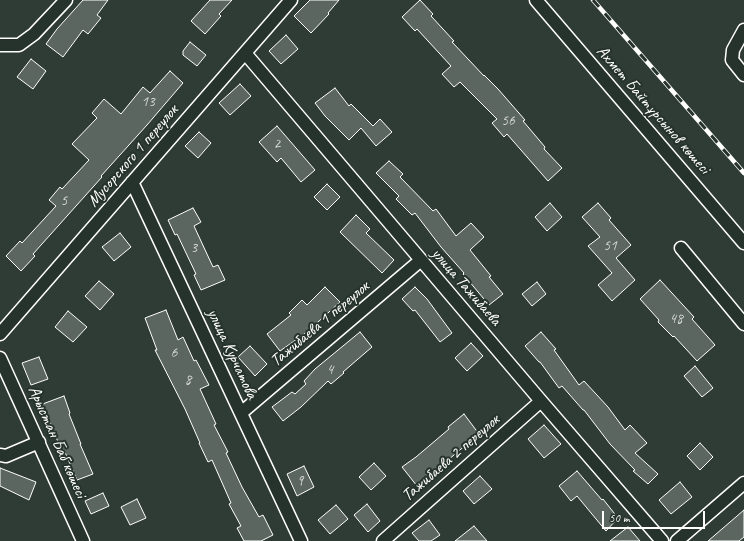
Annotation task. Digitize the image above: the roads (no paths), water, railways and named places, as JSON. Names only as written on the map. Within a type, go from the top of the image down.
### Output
[{"type":"street","points":[[0,45],[19,45],[34,34],[66,0]]},
{"type":"street","name":"Мусорского 1 переулок","points":[[0,334],[291,0]]},
{"type":"street","name":"Ахмет Байтұрсынов көшесі","points":[[536,0],[744,243]]},
{"type":"street","points":[[744,30],[733,50],[732,60],[744,75]]},
{"type":"street","name":"улица Тажибаева","points":[[245,53],[662,541]]},
{"type":"street","name":"улица Курчатова","points":[[132,182],[301,541]]},
{"type":"street","points":[[681,248],[744,324]]},
{"type":"street","name":"Тажибаева 1 переулок","points":[[241,413],[421,260]]},
{"type":"street","name":"Арыстан Баб көшесі","points":[[0,358],[83,541]]},
{"type":"street","name":"Тажибаева 2 переулок","points":[[383,541],[542,402]]},
{"type":"street","points":[[0,455],[6,456],[39,442]]},
{"type":"street","points":[[677,541],[744,483]]},
{"type":"railway","points":[[593,0],[744,173]]}]
